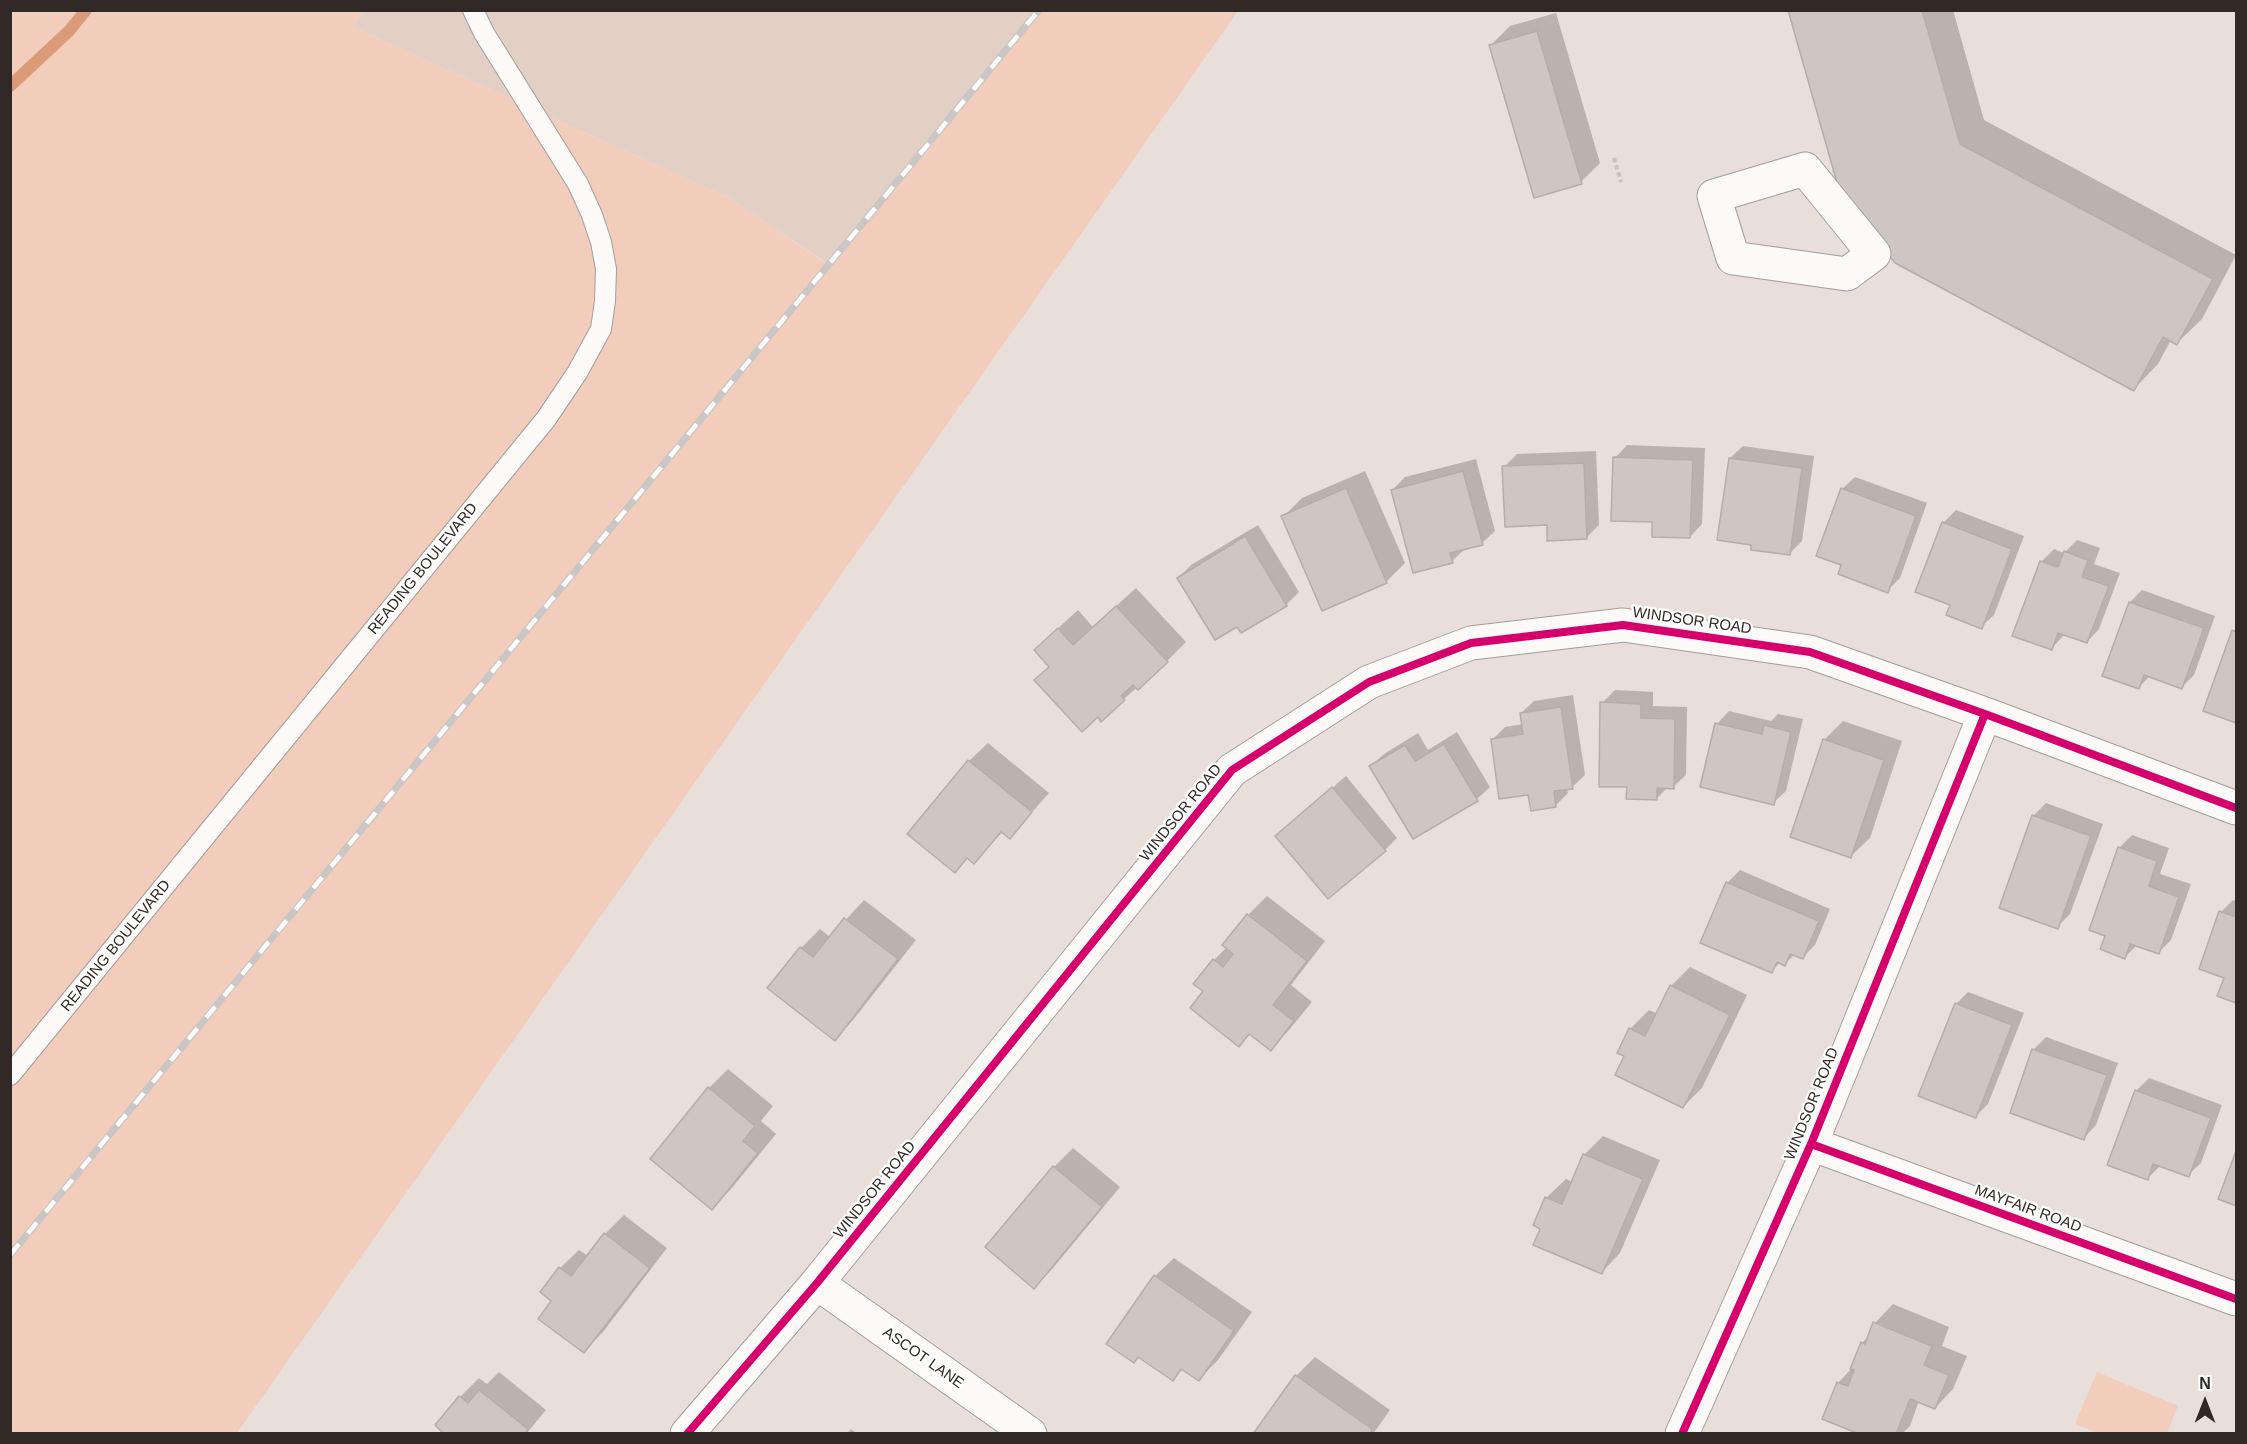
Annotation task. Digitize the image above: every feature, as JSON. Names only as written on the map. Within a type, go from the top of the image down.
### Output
[{"type":"street","points":[[1805,169],[1874,254],[1847,274],[1733,258],[1714,196],[1805,169]]},
{"type":"street","name":"WINDSOR ROAD","points":[[687,1434],[817,1283],[1232,771],[1369,682],[1471,643],[1623,625],[1810,652],[2236,807]]},
{"type":"street","name":"WINDSOR ROAD","points":[[1682,1434],[1811,1144],[1985,714]]},
{"type":"street","name":"MAYFAIR ROAD","points":[[1811,1144],[2236,1299]]},
{"type":"street","name":"ASCOT LANE","points":[[817,1283],[1030,1434]]},
{"type":"lane","name":"READING BOULEVARD","points":[[10,1075],[546,419],[577,373],[601,329],[606,269],[601,242],[592,215],[578,184],[483,33],[473,10]]},
{"type":"path","points":[[1614,158],[1621,182]]},
{"type":"shaded area","points":[[365,10],[1038,11],[831,266],[729,198],[353,27]]},
{"type":"shaded area","points":[[10,11],[365,11],[353,27],[729,198],[830,266],[1038,11],[1238,11],[237,1433],[11,1433]]},
{"type":"shaded area","points":[[2097,1372],[2178,1406],[2167,1433],[2097,1433],[2075,1424]]},
{"type":"building","points":[[1788,10],[1922,10],[1960,144],[2213,279],[2177,345],[2163,337],[2134,391],[1895,263],[1839,190]]},
{"type":"building","points":[[1537,31],[1582,184],[1534,198],[1489,45]]},
{"type":"building","points":[[1613,457],[1693,460],[1690,538],[1652,537],[1652,522],[1611,521]]},
{"type":"building","points":[[1729,458],[1802,468],[1790,555],[1751,550],[1751,545],[1717,540]]},
{"type":"building","points":[[1584,463],[1587,539],[1547,541],[1547,525],[1505,527],[1502,466]]},
{"type":"building","points":[[1463,471],[1483,545],[1450,553],[1453,563],[1413,573],[1391,490]]},
{"type":"building","points":[[1346,488],[1387,583],[1322,611],[1281,516]]},
{"type":"building","points":[[1841,488],[1916,516],[1888,593],[1838,574],[1841,565],[1816,556]]},
{"type":"building","points":[[1942,522],[2012,549],[1982,629],[1946,615],[1950,605],[1915,592]]},
{"type":"building","points":[[1245,536],[1287,606],[1241,633],[1237,627],[1215,640],[1177,578]]},
{"type":"building","points":[[2064,551],[2088,560],[2082,577],[2109,586],[2087,643],[2058,633],[2052,650],[2012,636],[2040,561],[2058,567]]},
{"type":"building","points":[[2129,602],[2204,628],[2182,689],[2144,675],[2139,689],[2102,676]]},
{"type":"building","points":[[1116,606],[1168,662],[1138,690],[1133,685],[1121,696],[1125,700],[1101,722],[1098,717],[1082,732],[1034,680],[1049,667],[1034,650],[1058,628],[1073,645]]},
{"type":"building","points":[[2232,630],[2236,632],[2236,723],[2203,711]]},
{"type":"building","points":[[1600,702],[1641,704],[1641,718],[1675,719],[1674,789],[1657,788],[1657,800],[1626,799],[1627,787],[1599,787]]},
{"type":"building","points":[[1561,707],[1573,789],[1554,791],[1556,807],[1531,811],[1528,795],[1499,799],[1491,739],[1523,734],[1520,713]]},
{"type":"building","points":[[1715,723],[1762,734],[1764,725],[1791,732],[1774,805],[1700,787]]},
{"type":"building","points":[[1823,739],[1884,760],[1851,858],[1790,837]]},
{"type":"building","points":[[1444,744],[1478,801],[1413,839],[1369,766],[1405,745],[1415,761]]},
{"type":"building","points":[[968,760],[1032,812],[1010,839],[1001,832],[974,864],[967,858],[955,873],[907,834]]},
{"type":"building","points":[[1332,787],[1386,851],[1328,899],[1275,836]]},
{"type":"building","points":[[2032,815],[2091,836],[2058,929],[1999,908]]},
{"type":"building","points":[[2118,847],[2157,861],[2149,886],[2179,897],[2159,954],[2130,944],[2125,959],[2100,949],[2105,936],[2089,930]]},
{"type":"building","points":[[1726,882],[1819,921],[1803,959],[1790,954],[1785,966],[1777,962],[1772,973],[1700,943]]},
{"type":"building","points":[[2219,911],[2236,917],[2236,1003],[2217,996],[2224,978],[2199,969]]},
{"type":"building","points":[[1247,914],[1307,961],[1273,1005],[1294,1021],[1271,1051],[1249,1034],[1239,1047],[1190,1008],[1203,991],[1193,984],[1213,959],[1223,967],[1233,954],[1222,945]]},
{"type":"building","points":[[844,918],[898,959],[835,1041],[767,988],[800,947],[813,957]]},
{"type":"building","points":[[1670,985],[1730,1015],[1683,1108],[1615,1075],[1624,1056],[1617,1053],[1629,1028],[1645,1036]]},
{"type":"building","points":[[1955,1003],[2012,1025],[1976,1118],[1918,1096]]},
{"type":"building","points":[[2032,1049],[2107,1075],[2084,1140],[2010,1113]]},
{"type":"building","points":[[708,1087],[755,1126],[743,1141],[758,1153],[712,1210],[650,1159]]},
{"type":"building","points":[[2135,1090],[2211,1118],[2189,1177],[2153,1164],[2148,1180],[2107,1165]]},
{"type":"building","points":[[2236,1151],[2236,1206],[2218,1199]]},
{"type":"building","points":[[1583,1154],[1643,1179],[1602,1274],[1533,1245],[1540,1229],[1533,1225],[1545,1197],[1562,1204]]},
{"type":"building","points":[[1053,1166],[1102,1207],[1034,1289],[985,1247]]},
{"type":"building","points":[[604,1233],[650,1268],[584,1353],[538,1319],[551,1301],[540,1292],[559,1267],[571,1276]]},
{"type":"building","points":[[1154,1275],[1234,1331],[1199,1381],[1181,1369],[1173,1381],[1138,1357],[1134,1363],[1106,1344]]},
{"type":"building","points":[[1873,1322],[1932,1346],[1924,1365],[1949,1375],[1935,1409],[1910,1399],[1896,1434],[1859,1434],[1822,1419],[1837,1382],[1848,1386],[1854,1370],[1850,1369],[1861,1342],[1865,1344]]},
{"type":"building","points":[[1295,1375],[1372,1429],[1370,1434],[1253,1434]]},
{"type":"building","points":[[479,1390],[528,1429],[525,1434],[444,1434],[435,1425],[459,1396],[468,1403]]},
{"type":"waterway","points":[[10,86],[69,31],[86,10]]},
{"type":"railway","points":[[10,1255],[1039,10]]},
{"type":"cycle path","points":[[687,1434],[817,1283],[1232,770],[1369,682],[1471,643],[1623,625],[1810,652],[1985,714],[2236,808]]},
{"type":"cycle path","points":[[1682,1434],[1811,1144],[1985,714]]},
{"type":"cycle path","points":[[1811,1144],[2236,1299]]}]
